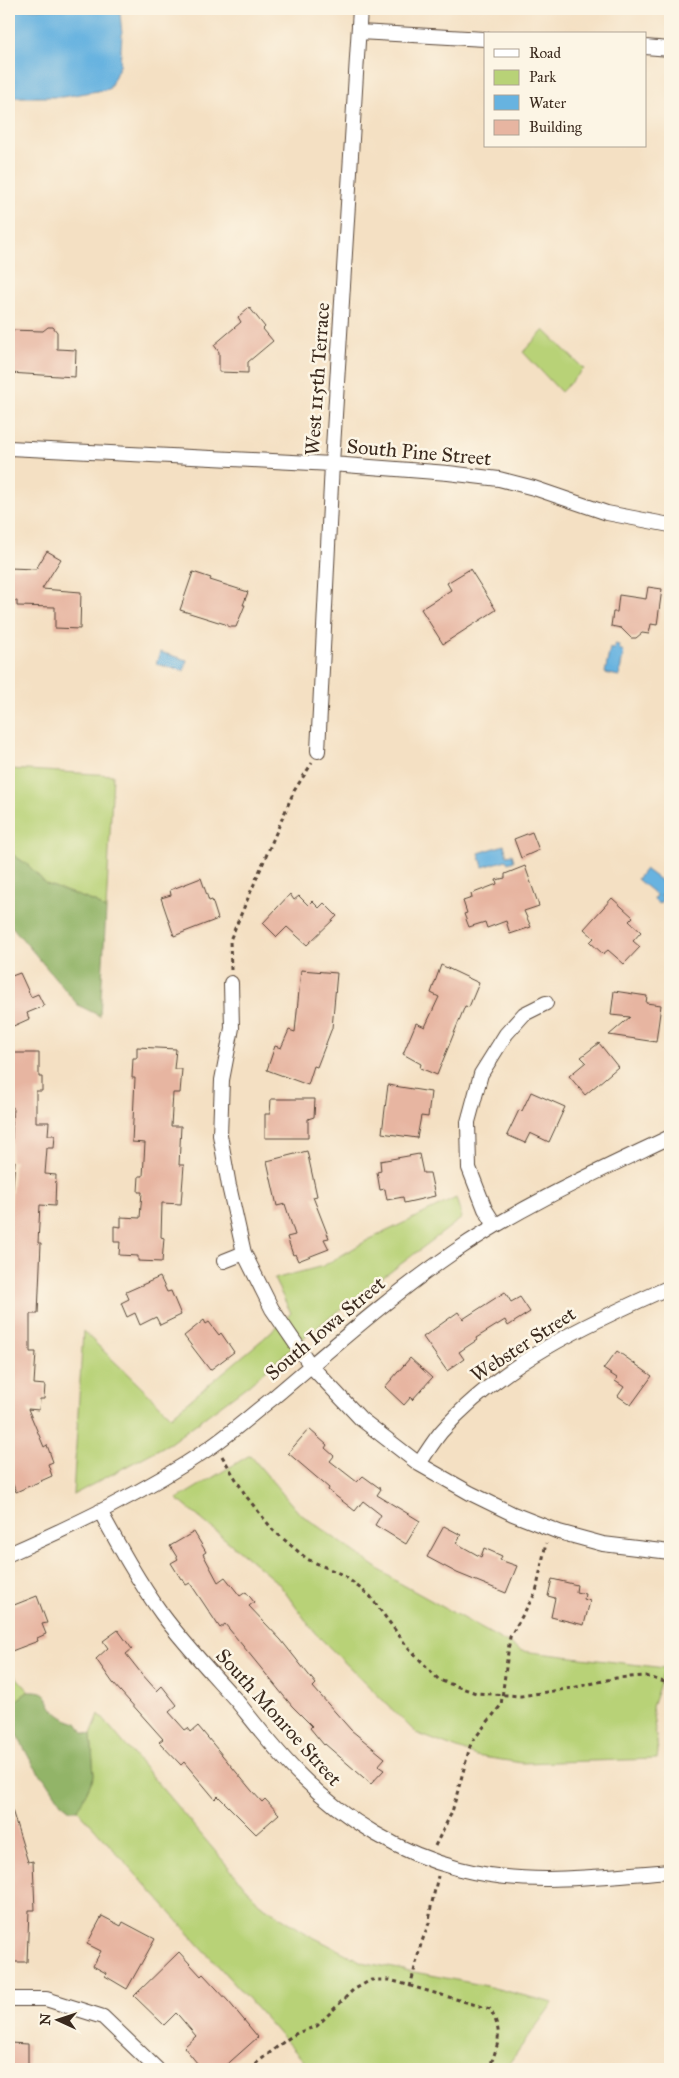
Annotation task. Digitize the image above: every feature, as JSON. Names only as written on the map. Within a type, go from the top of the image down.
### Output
[{"type":"street","name":"West 115th Terrace","points":[[318,751],[332,464],[360,9]]},
{"type":"street","points":[[359,32],[484,39]]},
{"type":"street","points":[[646,47],[670,49]]},
{"type":"street","name":"South Pine Street","points":[[9,448],[332,464],[448,472],[499,479],[534,488],[606,513],[670,525]]},
{"type":"street","points":[[231,983],[232,1028],[222,1080],[220,1135],[244,1253],[272,1309],[311,1366],[361,1419],[419,1464],[470,1493],[513,1514],[559,1532],[602,1544],[670,1552]]},
{"type":"street","points":[[495,1225],[485,1209],[469,1168],[468,1122],[481,1074],[506,1034],[524,1014],[546,1003]]},
{"type":"street","name":"South Iowa Street","points":[[9,1554],[61,1532],[153,1483],[214,1444],[402,1290],[495,1225],[670,1137]]},
{"type":"street","points":[[224,1261],[244,1253]]},
{"type":"street","name":"Webster Street","points":[[419,1464],[440,1433],[462,1410],[508,1373],[556,1341],[600,1318],[670,1287]]},
{"type":"street","name":"South Monroe Street","points":[[100,1511],[130,1566],[163,1616],[301,1776],[330,1803],[361,1825],[392,1842],[435,1861],[462,1869],[518,1878],[553,1879],[670,1871]]},
{"type":"street","points":[[9,1999],[46,1999],[103,2017],[157,2069]]},
{"type":"path","points":[[231,983],[230,940],[294,791],[308,771],[318,751]]},
{"type":"path","points":[[214,1444],[246,1496],[273,1530],[307,1559],[344,1575],[370,1596],[406,1645],[439,1680],[476,1693],[521,1696],[572,1688],[616,1678],[646,1676],[670,1684]]},
{"type":"path","points":[[433,1850],[452,1812],[470,1743],[501,1705],[510,1637],[536,1592],[546,1541]]},
{"type":"path","points":[[410,1986],[421,1944],[429,1923],[439,1875]]},
{"type":"path","points":[[249,2069],[286,2040],[317,2026],[352,1990],[371,1980],[390,1980],[490,2009],[498,2022],[500,2041],[489,2069]]},
{"type":"green space","points":[[544,330],[584,369],[561,392],[523,352]]},
{"type":"green space","points":[[9,769],[113,775],[106,910],[95,902],[46,884],[28,865],[9,852]]},
{"type":"green space","points":[[9,852],[28,865],[46,884],[95,902],[106,910],[100,1016],[78,1005],[9,923]]},
{"type":"green space","points":[[456,1198],[462,1218],[312,1331],[247,1386],[170,1443],[73,1495],[83,1331],[171,1416],[291,1313],[274,1279],[323,1266],[368,1240]]},
{"type":"green space","points":[[250,1455],[299,1513],[396,1581],[522,1651],[665,1668],[652,1707],[658,1751],[657,1759],[522,1763],[476,1756],[416,1733],[315,1633],[279,1584],[177,1499]]},
{"type":"green space","points":[[9,1669],[29,1691],[9,1706]]},
{"type":"green space","points":[[29,1691],[44,1694],[57,1713],[77,1723],[84,1733],[91,1734],[94,1776],[78,1810],[70,1810],[61,1803],[45,1778],[32,1763],[9,1720],[9,1706]]},
{"type":"green space","points":[[99,1714],[259,1903],[309,1935],[362,1962],[482,1985],[553,2003],[505,2069],[311,2069],[78,1810],[94,1776],[91,1734]]},
{"type":"water","points":[[9,9],[105,9],[120,13],[122,34],[120,65],[109,89],[62,97],[9,97]]},
{"type":"water","points":[[615,644],[619,645],[619,649],[624,651],[619,676],[605,673],[610,648],[614,649]]},
{"type":"water","points":[[160,652],[187,660],[184,671],[156,664]]},
{"type":"water","points":[[504,845],[507,855],[512,854],[514,861],[508,863],[506,860],[483,867],[479,853]]},
{"type":"water","points":[[645,869],[669,887],[661,896],[663,899],[659,904],[654,900],[656,895],[637,879]]},
{"type":"building","points":[[249,307],[265,327],[263,329],[273,341],[248,362],[248,373],[219,372],[219,352],[214,345],[241,322],[238,317]]},
{"type":"building","points":[[48,327],[53,327],[57,332],[57,349],[76,350],[75,377],[9,373],[9,330],[43,331]]},
{"type":"building","points":[[47,551],[61,559],[42,589],[81,592],[80,629],[55,628],[55,607],[17,606],[17,601],[9,601],[9,568],[36,569]]},
{"type":"building","points":[[470,569],[496,610],[443,644],[421,609],[451,590],[447,583]]},
{"type":"building","points":[[193,572],[211,578],[210,580],[248,592],[236,627],[230,627],[180,610]]},
{"type":"building","points":[[648,587],[662,589],[657,625],[651,624],[649,634],[642,633],[636,638],[631,638],[621,628],[611,626],[613,612],[617,612],[619,595],[646,599]]},
{"type":"building","points":[[532,832],[539,850],[521,858],[514,839]]},
{"type":"building","points":[[525,866],[539,906],[524,911],[531,927],[510,934],[506,921],[487,928],[485,922],[469,927],[464,914],[467,913],[463,901],[472,898],[471,894],[497,884],[496,880],[505,878],[505,874]]},
{"type":"building","points":[[201,878],[209,901],[212,900],[218,919],[174,936],[161,898],[171,895],[170,890]]},
{"type":"building","points":[[290,894],[294,900],[299,896],[308,905],[312,901],[319,908],[324,903],[337,916],[307,945],[287,927],[277,937],[263,923]]},
{"type":"building","points":[[612,898],[633,917],[629,921],[641,932],[633,941],[640,947],[624,964],[608,950],[603,954],[590,942],[594,938],[584,929]]},
{"type":"building","points":[[441,965],[479,983],[469,1007],[465,1006],[437,1075],[420,1068],[421,1064],[403,1054],[416,1023],[425,1027],[439,997],[431,993]]},
{"type":"building","points":[[301,970],[337,973],[332,1028],[317,1067],[314,1066],[308,1085],[267,1070],[275,1046],[281,1048],[289,1030],[295,1032]]},
{"type":"building","points":[[20,973],[31,997],[38,994],[44,1006],[27,1013],[29,1019],[9,1028],[9,977]]},
{"type":"building","points":[[614,991],[647,996],[646,1003],[661,1005],[656,1042],[609,1035],[630,1017],[611,1015]]},
{"type":"building","points":[[599,1043],[618,1067],[585,1095],[569,1076],[586,1062],[581,1057]]},
{"type":"building","points":[[137,1047],[176,1049],[174,1069],[182,1069],[180,1093],[173,1093],[171,1126],[181,1126],[179,1165],[184,1165],[181,1204],[162,1203],[161,1237],[164,1238],[162,1262],[138,1261],[138,1256],[119,1255],[120,1242],[114,1242],[114,1226],[121,1227],[121,1217],[140,1218],[142,1192],[138,1192],[139,1176],[143,1176],[145,1143],[132,1142],[135,1078],[132,1078],[133,1058],[137,1058]]},
{"type":"building","points":[[9,1053],[39,1053],[39,1077],[42,1077],[42,1091],[36,1091],[36,1122],[49,1122],[48,1135],[55,1135],[54,1148],[47,1148],[45,1174],[56,1175],[55,1206],[40,1205],[38,1243],[41,1243],[38,1314],[30,1314],[30,1352],[36,1352],[34,1384],[45,1385],[44,1399],[40,1399],[39,1410],[28,1409],[44,1447],[47,1445],[53,1462],[48,1464],[52,1476],[16,1492],[9,1475],[9,1233],[15,1161],[11,1161],[13,1107],[9,1107]]},
{"type":"building","points":[[388,1085],[431,1092],[428,1117],[421,1116],[417,1138],[382,1133]]},
{"type":"building","points":[[531,1092],[565,1107],[549,1142],[530,1133],[525,1143],[507,1135],[519,1110],[522,1111]]},
{"type":"building","points":[[271,1099],[315,1099],[314,1117],[308,1119],[308,1138],[265,1138],[265,1114],[270,1114]]},
{"type":"building","points":[[307,1151],[317,1196],[313,1197],[329,1238],[324,1239],[329,1249],[298,1261],[295,1254],[293,1255],[287,1237],[295,1235],[285,1204],[277,1206],[267,1161]]},
{"type":"building","points":[[419,1154],[423,1173],[430,1173],[435,1196],[404,1203],[403,1197],[387,1200],[385,1189],[380,1190],[377,1172],[381,1171],[380,1161]]},
{"type":"building","points":[[160,1277],[167,1292],[171,1291],[181,1315],[160,1325],[156,1317],[140,1325],[135,1313],[127,1317],[121,1303],[129,1299],[126,1292]]},
{"type":"building","points":[[505,1292],[511,1302],[520,1297],[530,1312],[508,1326],[505,1320],[476,1338],[477,1340],[459,1352],[464,1359],[447,1371],[423,1337],[458,1312],[463,1319]]},
{"type":"building","points":[[204,1320],[206,1324],[209,1322],[219,1335],[221,1333],[234,1352],[210,1370],[184,1336]]},
{"type":"building","points":[[617,1351],[652,1376],[631,1405],[618,1396],[624,1387],[615,1381],[617,1378],[603,1369]]},
{"type":"building","points":[[410,1358],[432,1378],[412,1400],[411,1397],[404,1405],[385,1387]]},
{"type":"building","points":[[309,1429],[327,1445],[325,1448],[334,1456],[330,1461],[357,1482],[363,1476],[381,1489],[377,1495],[420,1521],[406,1544],[375,1525],[381,1515],[363,1501],[355,1511],[328,1490],[329,1488],[288,1453]]},
{"type":"building","points":[[444,1526],[461,1535],[456,1543],[481,1557],[484,1548],[502,1556],[500,1560],[517,1566],[506,1593],[457,1573],[427,1557]]},
{"type":"building","points":[[194,1532],[206,1552],[203,1554],[218,1582],[225,1577],[240,1596],[246,1592],[254,1602],[249,1606],[281,1640],[316,1684],[313,1687],[351,1730],[385,1758],[378,1766],[384,1770],[371,1784],[324,1745],[310,1728],[312,1726],[292,1706],[225,1624],[220,1628],[190,1583],[186,1585],[181,1579],[171,1563],[178,1559],[170,1546]]},
{"type":"building","points":[[552,1579],[577,1585],[576,1592],[585,1594],[584,1599],[590,1601],[584,1625],[551,1617],[555,1598],[548,1596]]},
{"type":"building","points":[[37,1596],[47,1623],[42,1624],[46,1634],[37,1638],[38,1641],[9,1652],[9,1607]]},
{"type":"building","points":[[118,1630],[132,1649],[126,1654],[157,1691],[162,1686],[177,1705],[169,1712],[185,1730],[188,1728],[191,1732],[198,1726],[262,1802],[265,1799],[279,1814],[256,1834],[218,1796],[215,1799],[184,1762],[181,1765],[159,1742],[163,1739],[113,1683],[96,1659],[108,1648],[103,1641]]},
{"type":"building","points":[[9,1810],[12,1810],[28,1862],[33,1861],[35,1910],[29,1910],[27,1962],[9,1962]]},
{"type":"building","points":[[102,1916],[121,1926],[123,1922],[155,1939],[127,1989],[105,1976],[106,1973],[93,1966],[101,1951],[87,1944]]},
{"type":"building","points":[[179,1952],[201,1976],[203,1974],[258,2037],[222,2069],[202,2069],[184,2047],[196,2036],[176,2013],[164,2025],[134,1996]]},
{"type":"building","points":[[9,2043],[28,2044],[28,2069],[9,2069]]}]
